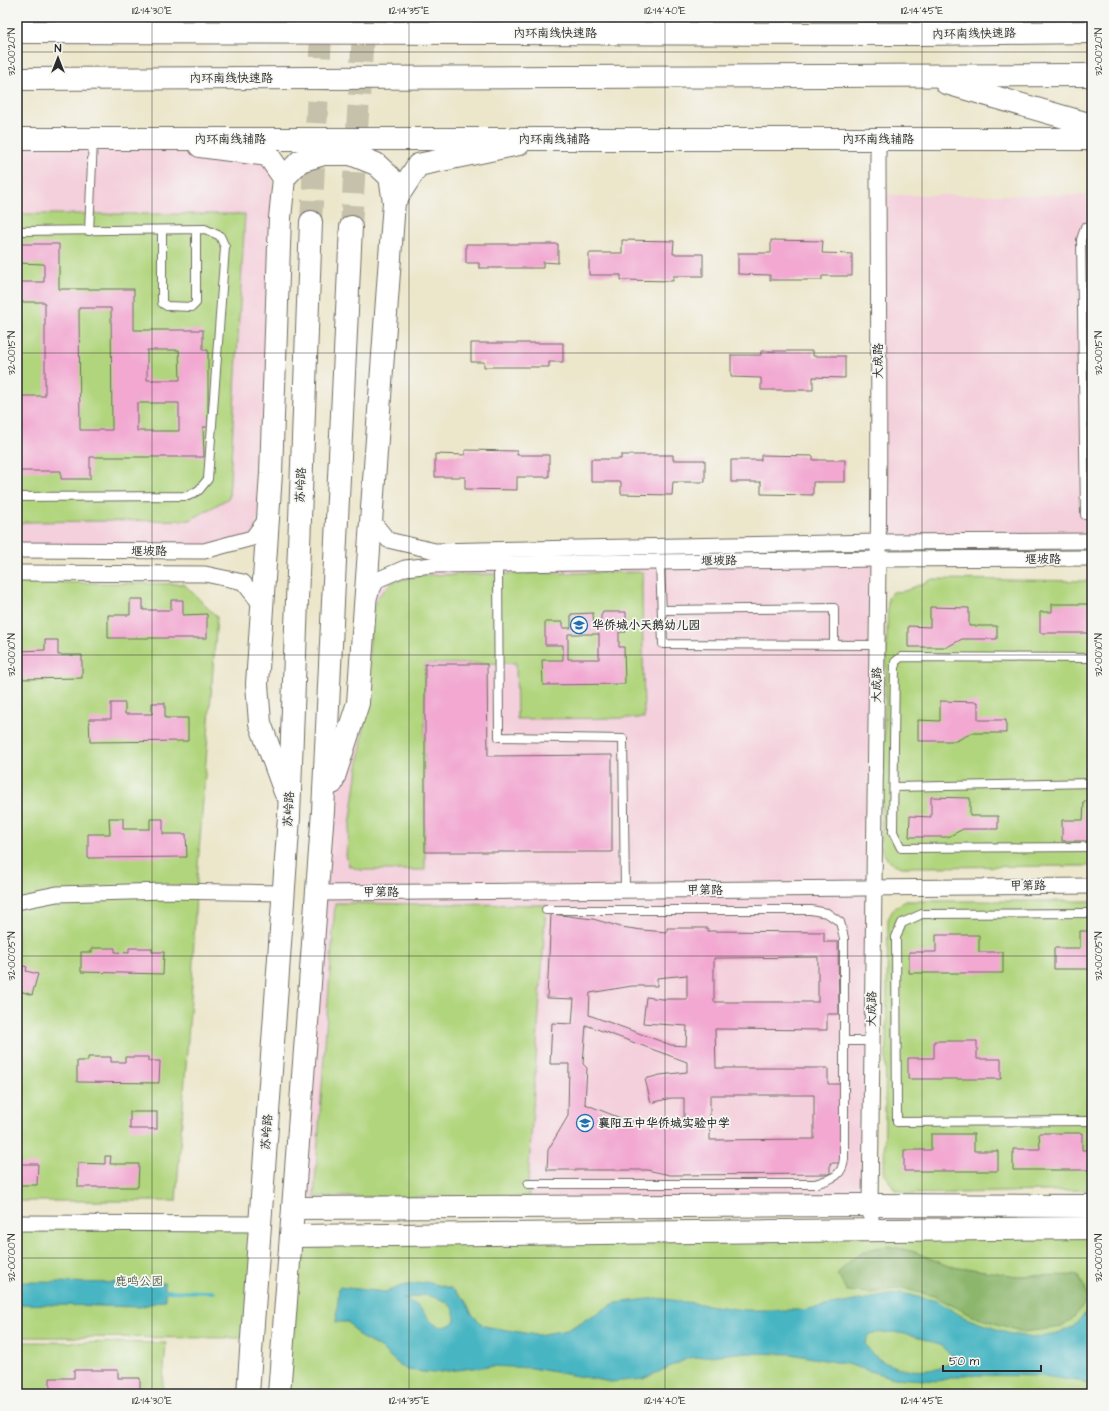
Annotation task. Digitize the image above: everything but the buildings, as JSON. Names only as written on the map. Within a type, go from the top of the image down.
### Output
[{"type":"main road","points":[[919,34],[960,17]]},
{"type":"main road","name":"内环南线快速路","points":[[17,32],[919,34],[1092,32]]},
{"type":"main road","name":"内环南线快速路","points":[[17,78],[1092,75]]},
{"type":"main road","points":[[922,76],[1092,125]]},
{"type":"main road","name":"内环南线辅路","points":[[17,139],[1092,139]]},
{"type":"main road","points":[[153,139],[268,156],[284,178]]},
{"type":"main road","points":[[394,202],[418,165],[543,139]]},
{"type":"main road","points":[[289,817],[287,797],[260,723],[257,684],[271,473],[280,218],[284,178],[300,161],[324,154],[351,154],[376,164],[390,177],[394,202],[358,703],[323,811]]},
{"type":"main road","name":"苏岭路","points":[[248,1394],[289,817],[311,222]]},
{"type":"main road","points":[[279,1394],[323,811],[351,227]]},
{"type":"main road","points":[[293,1208],[870,1205],[1092,1206]]},
{"type":"main road","points":[[291,1236],[1092,1228]]},
{"type":"street","name":"大成路","points":[[872,1230],[870,1205],[871,1041],[878,559],[878,139]]},
{"type":"street","name":"堰坡路","points":[[17,550],[204,552],[252,538],[268,516]]},
{"type":"street","name":"堰坡路","points":[[372,520],[388,540],[435,551],[878,542],[1092,541]]},
{"type":"street","name":"堰坡路","points":[[365,605],[377,580],[405,568],[433,565],[878,559],[1092,558]]},
{"type":"street","name":"堰坡路","points":[[17,573],[205,574],[243,582],[262,606]]},
{"type":"street","name":"甲第路","points":[[317,893],[1092,886]]},
{"type":"street","points":[[17,902],[57,894],[165,891],[284,893]]},
{"type":"street","points":[[17,1223],[260,1224]]},
{"type":"lane","points":[[89,231],[93,139]]},
{"type":"lane","points":[[1085,516],[1081,240],[1085,227],[1092,227]]},
{"type":"lane","points":[[162,230],[162,303],[166,306],[192,307],[196,303],[196,230]]},
{"type":"lane","points":[[17,231],[205,230],[220,236],[226,247],[208,479],[199,490],[188,496],[17,497]]},
{"type":"lane","points":[[660,562],[663,644],[877,645]]},
{"type":"lane","points":[[498,564],[499,737],[623,739],[625,890]]},
{"type":"lane","points":[[662,610],[834,608],[834,645]]},
{"type":"lane","points":[[1092,658],[901,657],[895,662],[893,832],[901,848],[1092,847]]},
{"type":"lane","points":[[894,787],[1092,783]]},
{"type":"lane","points":[[528,1184],[815,1184],[836,1177],[843,1168],[844,1159],[844,938],[840,922],[827,913],[803,910],[546,910]]},
{"type":"lane","points":[[1092,913],[922,914],[902,922],[896,938],[897,1122],[1092,1121]]},
{"type":"lane","points":[[844,1041],[871,1041]]},
{"type":"shaded area","points":[[17,146],[151,147],[257,160],[273,173],[271,473],[252,538],[204,551],[17,550]]},
{"type":"shaded area","points":[[878,195],[1092,195],[1092,541],[878,542]]},
{"type":"shaded area","points":[[878,559],[870,1205],[293,1208],[323,811],[377,580],[405,568]]},
{"type":"green space","points":[[17,214],[245,214],[229,498],[190,520],[25,522],[17,526]]},
{"type":"green space","points":[[643,572],[644,718],[517,719],[516,663],[425,664],[425,870],[361,870],[349,866],[346,855],[363,731],[372,615],[376,599],[392,582],[421,575]]},
{"type":"green space","points":[[933,579],[1092,581],[1092,866],[902,867],[889,862],[881,849],[888,598],[893,592],[905,591]]},
{"type":"green space","points":[[17,582],[184,584],[217,617],[196,891],[192,984],[176,1201],[17,1201]]},
{"type":"green space","points":[[905,901],[1092,901],[1092,1190],[911,1194],[894,1189],[884,1173],[888,919],[894,908]]},
{"type":"green space","points":[[335,903],[546,905],[528,1184],[529,1197],[314,1197]]},
{"type":"green space","name":"鹿鸣公园","points":[[17,1223],[260,1224],[252,1338],[17,1337]]},
{"type":"green space","points":[[1092,1228],[1092,1394],[279,1394],[291,1236]]},
{"type":"green space","points":[[889,1246],[915,1252],[946,1265],[1017,1276],[1077,1275],[1085,1287],[1088,1300],[1073,1318],[1062,1327],[1023,1332],[975,1317],[934,1296],[901,1288],[869,1293],[847,1291],[837,1274],[860,1254],[872,1249]]},
{"type":"green space","points":[[17,1342],[166,1343],[162,1394],[17,1394]]},
{"type":"water","points":[[17,1282],[165,1283],[165,1300],[140,1307],[17,1304]]},
{"type":"water","points":[[426,1282],[451,1288],[465,1300],[472,1314],[484,1326],[537,1335],[567,1330],[615,1303],[657,1298],[744,1310],[802,1310],[901,1293],[937,1301],[963,1317],[1007,1333],[1033,1338],[1052,1335],[1073,1327],[1092,1305],[1092,1386],[1085,1382],[1043,1376],[963,1375],[938,1381],[894,1378],[846,1364],[791,1354],[738,1353],[689,1358],[643,1379],[611,1382],[532,1368],[490,1366],[432,1373],[407,1370],[381,1348],[360,1337],[348,1322],[336,1322],[339,1287],[386,1292],[401,1286]],"holes":[[[424,1295],[442,1300],[450,1305],[453,1309],[455,1322],[448,1326],[442,1327],[437,1325],[432,1322],[415,1304],[403,1299]],[[893,1332],[916,1336],[941,1346],[954,1357],[951,1363],[934,1369],[915,1370],[895,1367],[877,1358],[870,1352],[865,1344],[869,1336],[876,1333]]]},
{"type":"waterway","points":[[160,1291],[214,1292]]},
{"type":"tunnel","points":[[311,222],[322,17]]},
{"type":"tunnel","points":[[351,227],[364,17]]},
{"type":"place","name":"华侨城小天鹅幼儿园","points":[[579,625]]},
{"type":"place","name":"襄阳五中华侨城实验中学","points":[[585,1123]]}]
